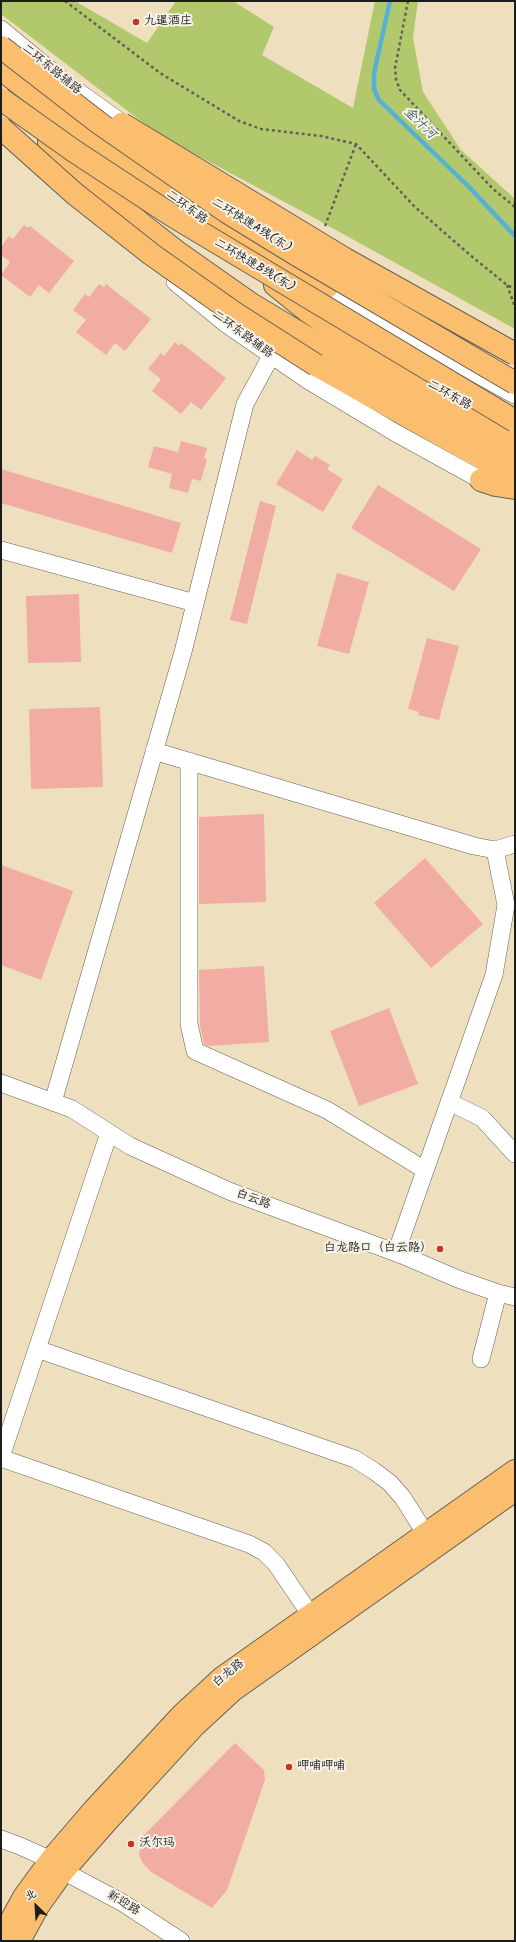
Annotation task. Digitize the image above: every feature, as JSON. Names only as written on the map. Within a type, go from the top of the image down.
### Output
[{"type":"main road","points":[[1,46],[72,93],[308,238],[515,354]]},
{"type":"main road","name":"二环快速A线(东)","points":[[1,46],[105,128],[210,201],[297,255],[515,383]]},
{"type":"main road","name":"二环东路","points":[[1,69],[99,145],[195,213],[292,299],[336,332],[512,448]]},
{"type":"main road","name":"二环东路","points":[[1,95],[115,202],[212,278],[319,346],[512,448]]},
{"type":"main road","name":"二环快速B线(东)","points":[[1,99],[87,160],[173,216],[515,421]]},
{"type":"main road","points":[[1,128],[75,194],[151,254],[232,312],[316,365],[515,477]]},
{"type":"main road","points":[[195,213],[224,231],[299,270],[327,287]]},
{"type":"main road","points":[[481,480],[496,485],[515,488]]},
{"type":"main road","name":"白龙路","points":[[19,1941],[57,1866],[93,1811],[183,1714],[222,1678],[310,1614],[515,1471]]},
{"type":"main road","name":"白龙路","points":[[1,1939],[24,1897],[106,1822],[194,1726],[233,1690],[515,1490]]},
{"type":"street","name":"二环东路辅路","points":[[1,29],[66,83],[212,188],[327,287],[364,312],[515,395]]},
{"type":"street","name":"二环东路辅路","points":[[1,128],[208,310],[271,356],[373,420],[481,480],[515,497]]},
{"type":"street","points":[[53,1102],[184,652],[245,404],[271,356]]},
{"type":"street","points":[[1,550],[196,603]]},
{"type":"street","points":[[154,751],[474,846],[495,850],[515,844]]},
{"type":"street","points":[[189,761],[189,1024],[196,1051],[327,1110],[425,1170]]},
{"type":"street","points":[[396,1252],[494,975],[506,906],[495,850]]},
{"type":"street","name":"白云路","points":[[1,1083],[72,1109],[130,1146],[230,1191],[396,1252],[458,1279],[498,1293],[515,1297]]},
{"type":"street","points":[[449,1102],[482,1118],[515,1154]]},
{"type":"street","points":[[109,1132],[1,1458],[249,1544],[264,1552],[276,1564],[310,1614]]},
{"type":"street","points":[[480,1359],[498,1293]]},
{"type":"street","points":[[37,1349],[355,1459],[390,1483],[403,1498],[425,1533]]},
{"type":"street","name":"新迎路","points":[[1,1839],[20,1846],[123,1903],[181,1941]]},
{"type":"path","points":[[65,1],[160,73],[239,121],[261,128],[321,136],[356,144],[414,206],[507,285],[515,289]]},
{"type":"path","points":[[408,1],[395,68],[396,79],[400,90],[493,189],[515,207]]},
{"type":"path","points":[[325,226],[356,144]]},
{"type":"path","points":[[507,285],[515,307]]},
{"type":"green space","points":[[1,1],[75,1],[147,43],[176,1],[233,1],[274,27],[262,55],[353,108],[375,1],[418,1],[413,38],[423,92],[461,150],[515,199],[515,329],[307,214],[159,135],[1,14]]},
{"type":"building","points":[[24,225],[28,228],[30,226],[74,261],[49,293],[39,285],[30,297],[1,275],[10,262],[1,255],[1,247],[9,236],[13,239]]},
{"type":"building","points":[[99,284],[104,287],[106,284],[151,319],[125,351],[115,343],[106,355],[76,332],[86,320],[73,310],[85,294],[89,297]]},
{"type":"building","points":[[175,342],[179,346],[181,343],[226,378],[201,410],[191,402],[181,414],[152,391],[161,379],[148,369],[161,353],[164,356]]},
{"type":"building","points":[[181,441],[207,448],[204,458],[207,459],[201,481],[192,479],[188,493],[169,488],[172,474],[148,467],[154,446],[178,452]]},
{"type":"building","points":[[297,450],[312,460],[315,456],[330,465],[327,469],[343,479],[323,512],[276,484]]},
{"type":"building","points":[[1,469],[181,523],[172,553],[1,503]]},
{"type":"building","points":[[378,485],[481,549],[454,591],[351,528]]},
{"type":"building","points":[[260,501],[276,506],[247,624],[230,620]]},
{"type":"building","points":[[337,573],[369,582],[349,654],[317,646]]},
{"type":"building","points":[[79,594],[81,662],[28,663],[26,596]]},
{"type":"building","points":[[427,638],[459,646],[439,720],[418,715],[419,712],[408,709]]},
{"type":"building","points":[[100,707],[103,787],[31,789],[29,709]]},
{"type":"building","points":[[264,814],[266,902],[199,904],[199,817]]},
{"type":"building","points":[[425,858],[483,924],[431,968],[374,903]]},
{"type":"building","points":[[1,865],[73,891],[41,980],[1,965]]},
{"type":"building","points":[[264,966],[269,1042],[208,1046],[204,1044],[200,1026],[199,970]]},
{"type":"building","points":[[389,1008],[418,1084],[359,1106],[330,1031]]},
{"type":"building","points":[[235,1743],[264,1770],[265,1780],[227,1890],[212,1908],[151,1872],[142,1862],[139,1854],[143,1836]]},
{"type":"waterway","name":"金汁河","points":[[390,1],[374,73],[374,89],[379,100],[469,187],[515,236]]},
{"type":"place","name":"九暹酒庄","points":[[136,22]]},
{"type":"place","name":"白龙路口（白云路）","points":[[440,1249]]},
{"type":"place","name":"呷哺呷哺","points":[[289,1767]]},
{"type":"place","name":"沃尔玛","points":[[131,1844]]}]
